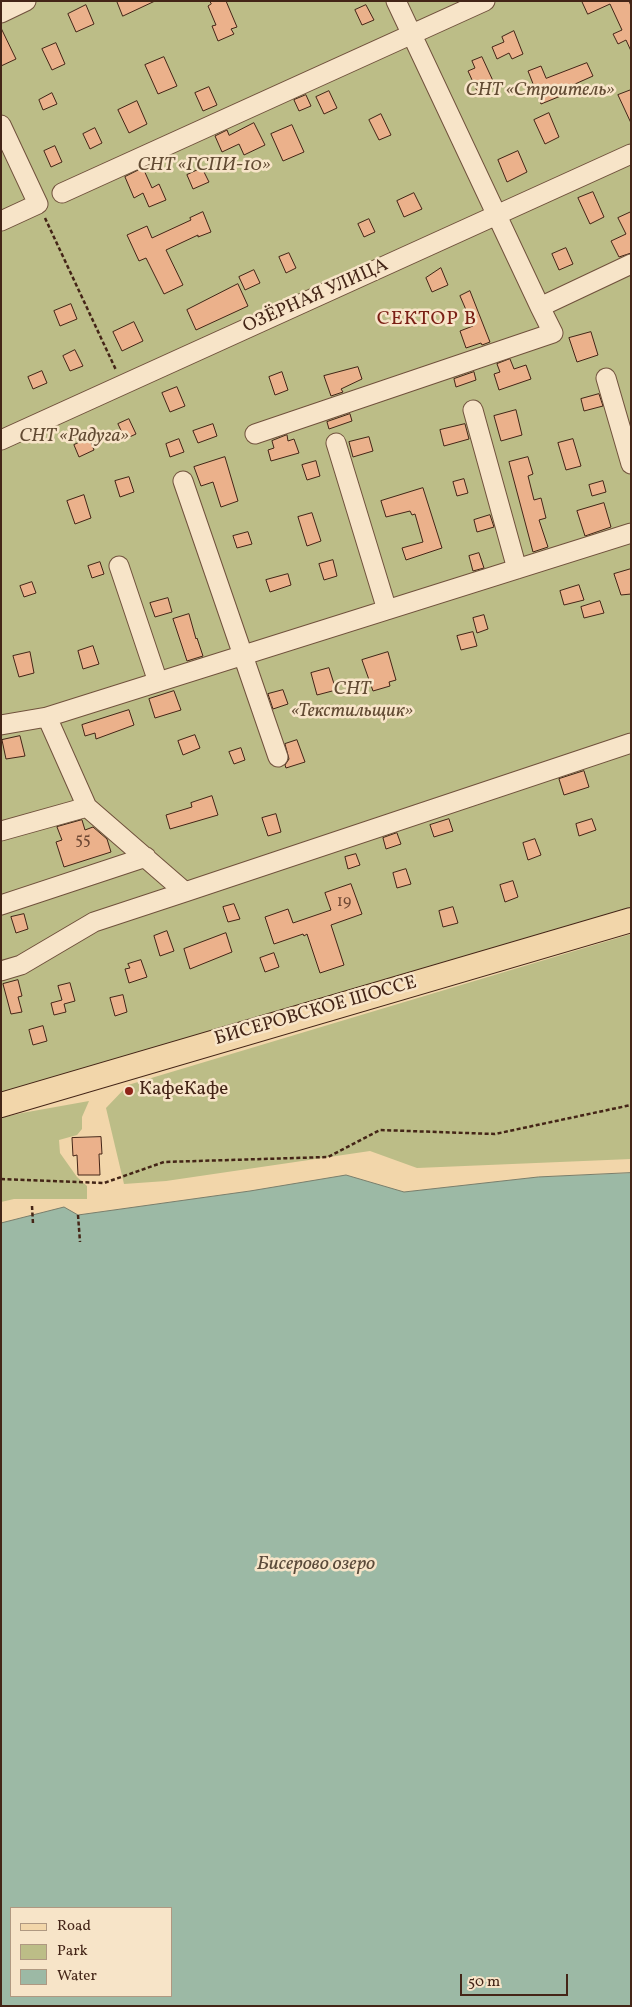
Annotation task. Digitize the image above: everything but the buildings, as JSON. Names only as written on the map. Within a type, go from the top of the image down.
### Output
[{"type":"main road","name":"БИСЕРОВСКОЕ ШОССЕ","points":[[1,1105],[631,920]]},
{"type":"street","points":[[1,13],[26,1]]},
{"type":"street","points":[[255,434],[553,334],[396,1]]},
{"type":"street","points":[[62,193],[485,1]]},
{"type":"street","points":[[1,125],[38,204],[1,221]]},
{"type":"street","name":"ОЗЁРНАЯ УЛИЦА","points":[[1,440],[631,154]]},
{"type":"street","points":[[540,307],[631,264]]},
{"type":"street","points":[[606,378],[631,464]]},
{"type":"street","points":[[473,410],[517,569]]},
{"type":"street","points":[[336,443],[388,610]]},
{"type":"street","points":[[183,481],[278,756]]},
{"type":"street","points":[[1,725],[47,717],[631,533]]},
{"type":"street","points":[[119,566],[158,682]]},
{"type":"street","points":[[47,717],[87,806],[186,892]]},
{"type":"street","points":[[1,971],[21,965],[94,922],[631,743]]},
{"type":"street","points":[[1,831],[87,806]]},
{"type":"street","points":[[1,905],[146,857]]},
{"type":"path","points":[[38,204],[123,385]]},
{"type":"path","points":[[1,1179],[104,1183],[164,1162],[328,1156],[380,1130],[495,1134],[631,1106]]},
{"type":"path","points":[[32,1206],[33,1224]]},
{"type":"path","points":[[78,1215],[80,1242]]},
{"type":"green space","points":[[1,1],[631,1],[631,910],[1,1095]]},
{"type":"green space","points":[[631,934],[631,1159],[417,1168],[370,1151],[166,1181],[124,1184],[106,1108],[128,1085]]},
{"type":"green space","points":[[89,1101],[82,1117],[82,1129],[77,1135],[59,1140],[60,1153],[77,1177],[87,1186],[87,1199],[14,1199],[1,1202],[1,1118]]},
{"type":"water","name":"Бисерово озеро","points":[[631,1173],[631,2006],[1,2006],[1,1223],[64,1207],[78,1215],[250,1191],[346,1175],[404,1192],[538,1177]]},
{"type":"place","name":"КафеКафе","points":[[129,1091]]},
{"type":"district","name":"СЕКТОР В","points":[[427,320]]},
{"type":"park label","name":"СНТ «Строитель»","points":[[540,92]]},
{"type":"park label","name":"СНТ «ГСПИ-10»","points":[[204,167]]},
{"type":"park label","name":"СНТ «Радуга»","points":[[74,438]]},
{"type":"park label","name":"СНТ «Текстильщик»","points":[[352,702]]}]
